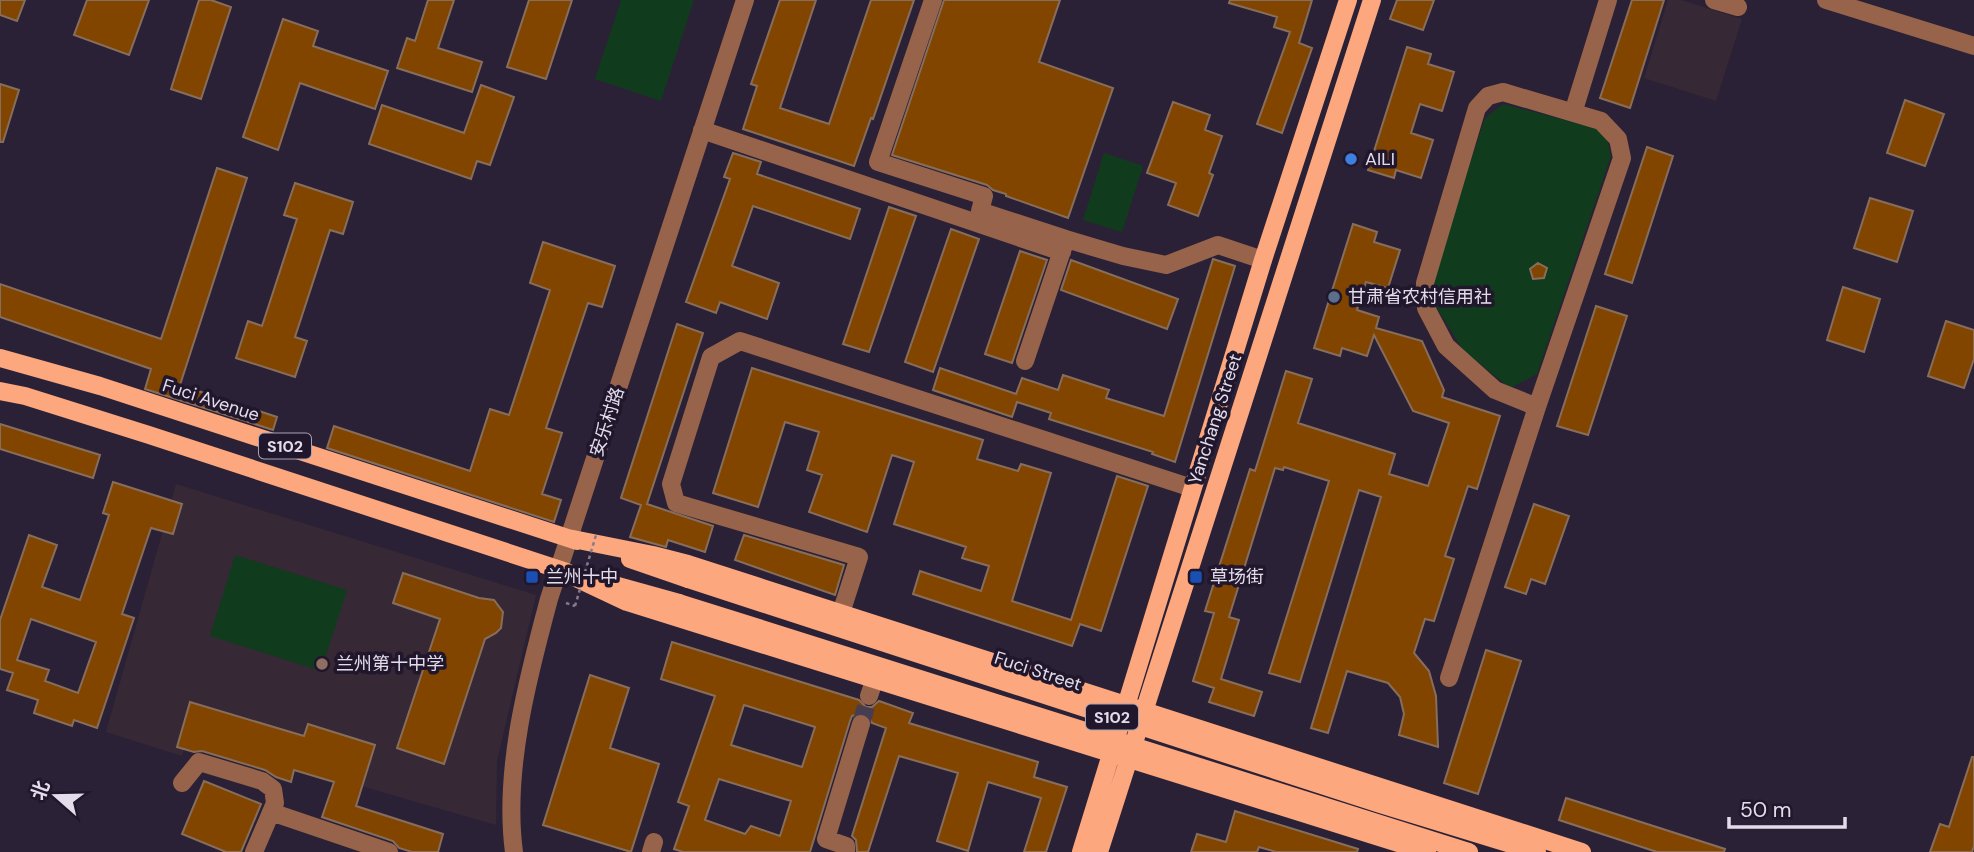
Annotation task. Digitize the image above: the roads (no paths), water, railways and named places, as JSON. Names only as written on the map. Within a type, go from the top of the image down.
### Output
[{"type":"main road","name":"Yanchang Street","points":[[1135,708],[1192,488],[1348,0]]},
{"type":"main road","name":"Yanchang Street","points":[[1099,852],[1120,757],[1135,708],[1372,0]]},
{"type":"main road","name":"Fuci Avenue","points":[[0,358],[100,386],[568,538]]},
{"type":"main road","name":"S102","points":[[0,391],[25,396],[149,435],[557,569],[679,603],[1469,852]]},
{"type":"main road","points":[[568,538],[653,555],[841,613],[1582,852]]},
{"type":"main road","name":"Fuci Street","points":[[568,538],[1366,800],[1537,852]]},
{"type":"main road","points":[[557,569],[627,602],[872,688],[1120,757],[1427,852]]},
{"type":"main road","name":"Yanchang Street","points":[[1081,852],[1120,757]]},
{"type":"street","name":"安乐村路","points":[[514,852],[511,828],[515,758],[523,705],[557,569],[745,0]]},
{"type":"street","points":[[933,0],[878,162],[984,196],[980,211],[1064,246]]},
{"type":"street","points":[[1573,113],[1608,0]]},
{"type":"street","points":[[1714,0],[1738,7]]},
{"type":"street","points":[[1826,0],[1974,46]]},
{"type":"street","points":[[1449,678],[1622,158],[1618,139],[1601,121],[1503,92],[1488,96],[1478,108],[1426,283],[1426,308],[1446,346],[1495,390],[1537,407]]},
{"type":"street","points":[[702,130],[1064,246],[1167,265],[1217,244],[1263,260]]},
{"type":"street","points":[[1025,361],[1064,246]]},
{"type":"street","points":[[841,613],[859,556],[676,503],[671,484],[711,358],[740,341],[1192,488]]},
{"type":"street","points":[[846,852],[846,846],[826,839],[861,724]]},
{"type":"street","points":[[182,783],[199,762],[261,781],[273,789],[275,803],[254,852]]},
{"type":"street","points":[[271,812],[389,852]]},
{"type":"tunnel","points":[[861,724],[869,696]]},
{"type":"place","name":"AILI","points":[[1351,159]]},
{"type":"place","name":"甘肃省农村信用社","points":[[1334,297]]},
{"type":"place","name":"兰州十中","points":[[532,577]]},
{"type":"place","name":"草场街","points":[[1196,577]]},
{"type":"place","name":"兰州第十中学","points":[[322,664]]}]
